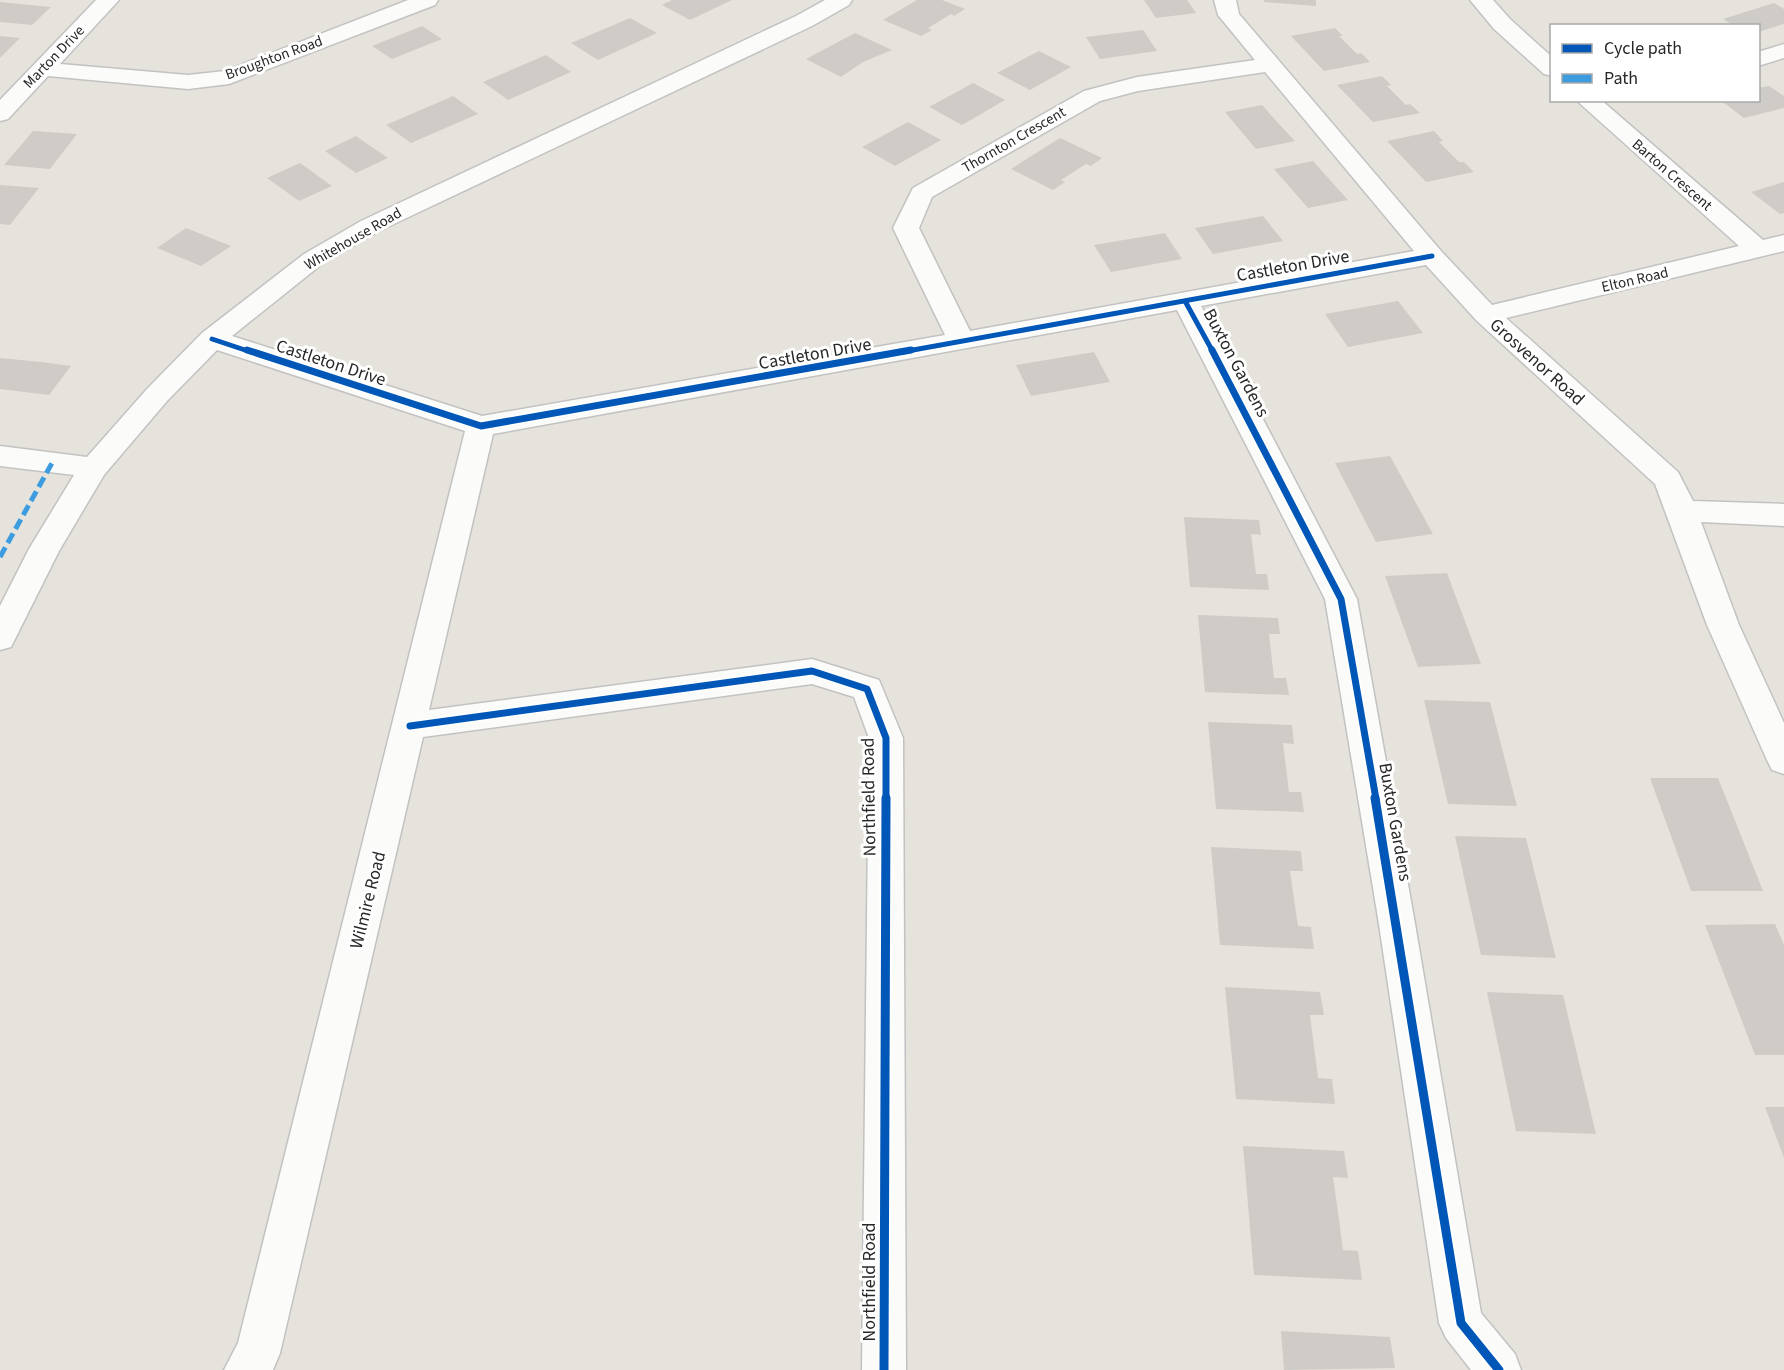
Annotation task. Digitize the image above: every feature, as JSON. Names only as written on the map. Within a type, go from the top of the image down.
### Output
[{"type":"street","name":"Marton Drive","points":[[0,114],[108,0]]},
{"type":"street","name":"Broughton Road","points":[[42,69],[188,82],[229,77],[427,0]]},
{"type":"street","name":"Whitehouse Road","points":[[0,639],[44,549],[94,468],[157,395],[212,339],[313,258],[370,226],[804,21],[841,0]]},
{"type":"street","name":"Grosvenor Road","points":[[1225,0],[1229,15],[1432,256],[1486,315],[1668,479],[1682,511],[1723,625],[1784,760]]},
{"type":"street","points":[[1481,0],[1502,24],[1550,68]]},
{"type":"street","points":[[1760,58],[1784,51]]},
{"type":"street","name":"Thornton Crescent","points":[[962,342],[906,228],[922,194],[1092,96],[1137,84],[1271,64]]},
{"type":"street","name":"Barton Crescent","points":[[1594,102],[1758,249]]},
{"type":"street","name":"Elton Road","points":[[1486,315],[1784,243]]},
{"type":"street","name":"Castleton Drive","points":[[212,339],[481,426],[519,422],[1432,256]]},
{"type":"street","name":"Buxton Gardens","points":[[1185,301],[1240,402],[1341,599],[1398,929],[1461,1323],[1499,1370]]},
{"type":"street","name":"Wilmire Road","points":[[246,1370],[258,1353],[481,426]]},
{"type":"street","points":[[0,456],[94,468]]},
{"type":"street","points":[[1682,511],[1784,514]]},
{"type":"street","name":"Northfield Road","points":[[410,726],[812,671],[867,689],[886,738],[884,1370]]},
{"type":"building","points":[[672,0],[732,0],[690,20],[662,5]]},
{"type":"building","points":[[917,0],[942,0],[965,9],[954,16],[951,14],[928,28],[932,30],[921,36],[883,20]]},
{"type":"building","points":[[1144,0],[1187,0],[1196,13],[1156,18]]},
{"type":"building","points":[[1264,0],[1316,0],[1316,6],[1264,2]]},
{"type":"building","points":[[0,2],[51,7],[32,25],[0,22]]},
{"type":"building","points":[[1774,3],[1784,9],[1784,24],[1760,31],[1760,24],[1731,24],[1723,19]]},
{"type":"building","points":[[630,18],[657,33],[598,60],[571,43]]},
{"type":"building","points":[[422,26],[442,39],[392,59],[372,46]]},
{"type":"building","points":[[1335,28],[1343,36],[1339,36],[1357,54],[1361,53],[1370,62],[1324,71],[1291,36]]},
{"type":"building","points":[[1143,30],[1157,51],[1100,59],[1086,37]]},
{"type":"building","points":[[855,33],[892,50],[863,62],[841,77],[806,59]]},
{"type":"building","points":[[0,36],[20,38],[0,58]]},
{"type":"building","points":[[1039,51],[1071,67],[1030,90],[997,73]]},
{"type":"building","points":[[546,55],[571,72],[508,100],[483,82]]},
{"type":"building","points":[[1382,76],[1391,85],[1387,86],[1406,105],[1410,104],[1420,113],[1373,122],[1337,85]]},
{"type":"building","points":[[973,83],[1005,100],[962,125],[929,107]]},
{"type":"building","points":[[1769,86],[1784,96],[1784,108],[1744,118],[1723,102],[1760,102],[1760,88]]},
{"type":"building","points":[[453,96],[478,114],[411,143],[386,125]]},
{"type":"building","points":[[1262,105],[1295,141],[1256,149],[1225,112]]},
{"type":"building","points":[[908,122],[941,140],[895,166],[862,147]]},
{"type":"building","points":[[33,131],[77,134],[50,169],[4,165]]},
{"type":"building","points":[[1434,131],[1443,141],[1439,142],[1459,162],[1464,162],[1474,172],[1426,182],[1387,141]]},
{"type":"building","points":[[356,136],[388,158],[356,173],[325,151]]},
{"type":"building","points":[[1060,138],[1102,158],[1091,166],[1086,164],[1061,180],[1065,182],[1053,190],[1011,169]]},
{"type":"building","points":[[1313,161],[1348,200],[1308,208],[1274,169]]},
{"type":"building","points":[[300,163],[332,186],[299,201],[267,178]]},
{"type":"building","points":[[1784,182],[1784,213],[1780,214],[1751,192]]},
{"type":"building","points":[[0,185],[39,188],[10,225],[0,224]]},
{"type":"building","points":[[1263,216],[1283,241],[1213,254],[1195,228]]},
{"type":"building","points":[[186,228],[231,246],[201,266],[157,248]]},
{"type":"building","points":[[1165,233],[1182,259],[1111,272],[1094,245]]},
{"type":"building","points":[[1398,301],[1423,333],[1348,347],[1325,314]]},
{"type":"building","points":[[1094,352],[1110,382],[1031,396],[1016,365]]},
{"type":"building","points":[[0,358],[71,366],[49,395],[0,389]]},
{"type":"building","points":[[1390,456],[1433,534],[1376,542],[1335,463]]},
{"type":"building","points":[[1184,517],[1259,520],[1261,535],[1251,534],[1256,574],[1267,574],[1269,590],[1190,587]]},
{"type":"building","points":[[1447,573],[1481,664],[1418,667],[1385,576]]},
{"type":"building","points":[[1198,615],[1278,618],[1280,634],[1269,634],[1274,678],[1286,678],[1289,695],[1205,692]]},
{"type":"building","points":[[1424,700],[1490,702],[1517,806],[1448,804]]},
{"type":"building","points":[[1208,722],[1292,725],[1294,744],[1283,743],[1289,792],[1301,792],[1304,812],[1216,809]]},
{"type":"building","points":[[1650,778],[1718,778],[1763,891],[1691,891]]},
{"type":"building","points":[[1455,836],[1526,838],[1556,958],[1481,955]]},
{"type":"building","points":[[1211,847],[1301,851],[1303,871],[1290,871],[1298,926],[1311,927],[1314,949],[1220,945]]},
{"type":"building","points":[[1775,924],[1784,945],[1784,1055],[1755,1055],[1705,925]]},
{"type":"building","points":[[1225,987],[1320,992],[1324,1015],[1310,1015],[1318,1078],[1332,1079],[1335,1104],[1236,1099]]},
{"type":"building","points":[[1487,992],[1563,995],[1596,1134],[1516,1131]]},
{"type":"building","points":[[1765,1107],[1784,1107],[1784,1158]]},
{"type":"building","points":[[1243,1146],[1344,1151],[1348,1178],[1333,1177],[1343,1250],[1358,1251],[1362,1280],[1254,1275]]},
{"type":"building","points":[[1281,1331],[1390,1337],[1395,1368],[1284,1370]]},
{"type":"marked path","points":[[0,557],[52,463]]},
{"type":"cycle path","points":[[212,339],[481,426],[1432,256]]},
{"type":"cycle path","points":[[1185,301],[1240,402],[1341,599],[1396,918],[1461,1323],[1499,1370]]},
{"type":"cycle path","points":[[410,726],[812,671],[867,689],[886,738],[884,1370]]}]
